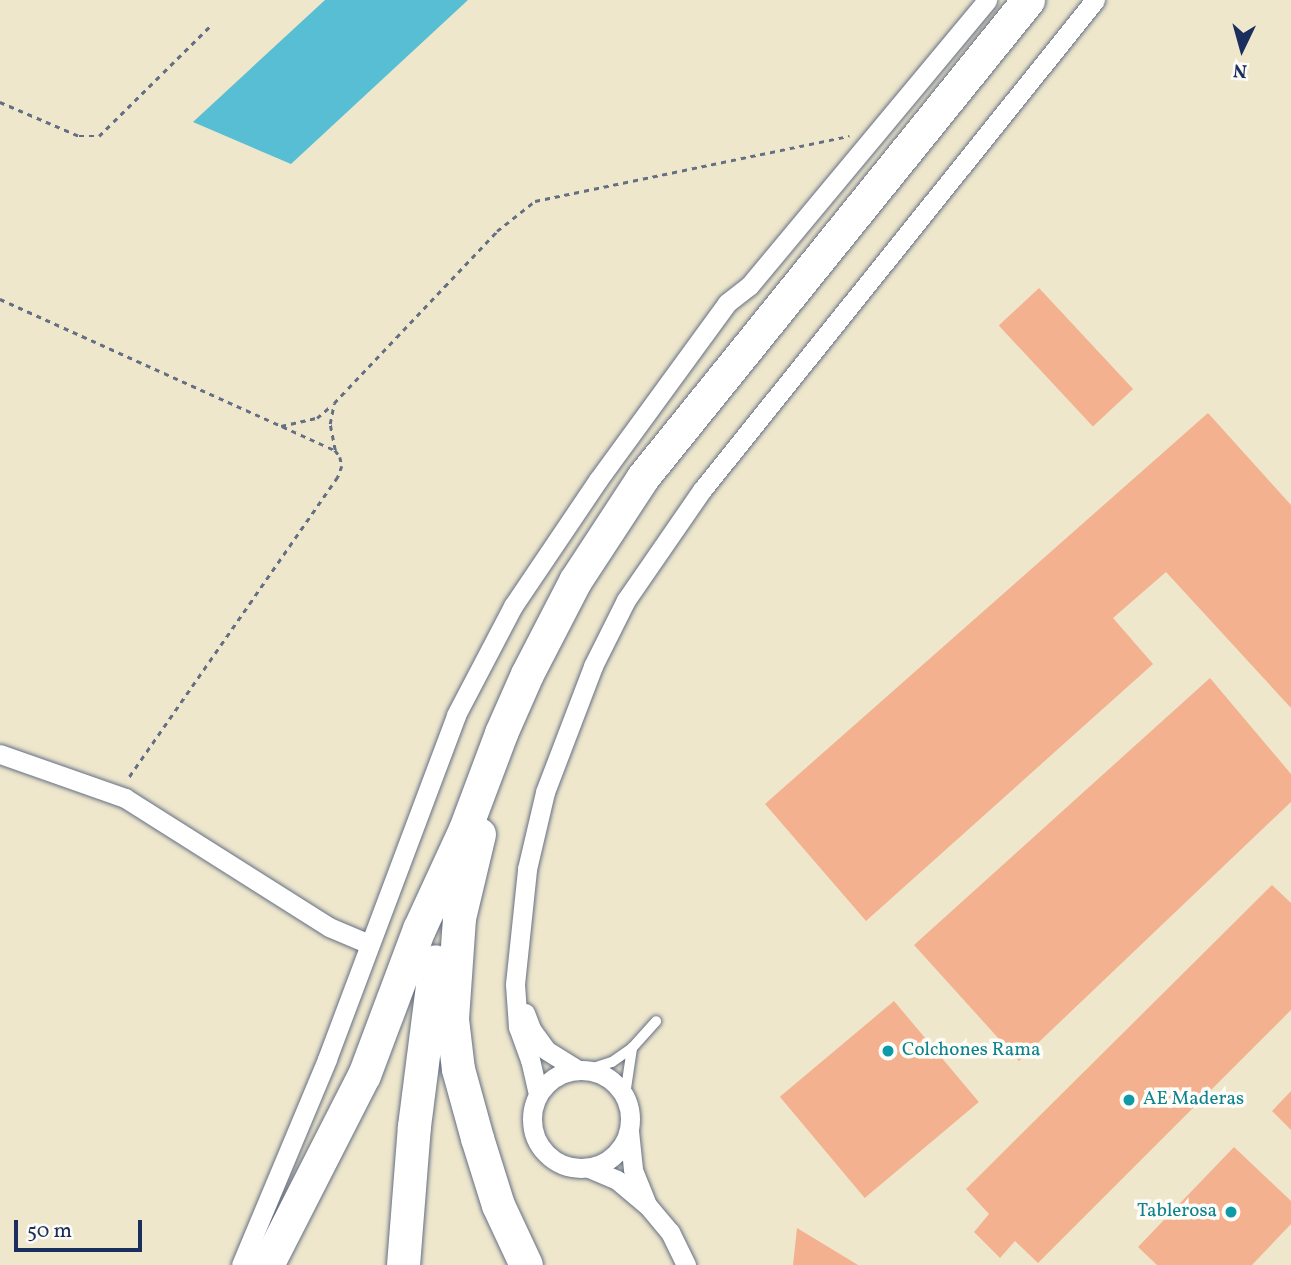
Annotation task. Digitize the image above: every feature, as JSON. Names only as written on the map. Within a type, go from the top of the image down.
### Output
[{"type":"highway","points":[[267,1265],[363,1075],[419,929],[465,829],[501,733],[527,674],[575,581],[643,477],[1028,0]]},
{"type":"highway","points":[[501,733],[497,766],[458,918],[452,1019],[458,1069],[477,1138],[498,1205],[526,1265]]},
{"type":"highway","points":[[403,1265],[416,1113],[436,955],[465,829]]},
{"type":"street","points":[[241,1265],[327,1059],[456,716],[513,606],[598,480],[727,303],[749,286],[987,0]]},
{"type":"street","points":[[538,1094],[518,1027],[515,984],[527,869],[545,792],[593,666],[625,600],[702,490],[1095,0]]},
{"type":"street","points":[[0,754],[117,795],[329,927],[369,944]]},
{"type":"street","points":[[515,984],[531,1029],[546,1050],[582,1070],[602,1074],[625,1095],[631,1119],[629,1131],[633,1170],[648,1206]]},
{"type":"street","points":[[582,1070],[561,1073],[548,1082],[538,1094],[532,1109],[532,1125],[541,1147],[558,1163],[573,1168],[589,1168],[617,1180],[648,1206],[670,1232],[686,1265]]},
{"type":"street","points":[[589,1168],[614,1156],[629,1131]]},
{"type":"lane","points":[[582,1070],[612,1062],[632,1048],[656,1021]]},
{"type":"lane","points":[[625,1095],[632,1048]]},
{"type":"path","points":[[0,102],[79,136],[99,136],[209,27]]},
{"type":"path","points":[[281,426],[317,418],[334,403],[497,231],[535,201],[861,133],[872,141]]},
{"type":"path","points":[[0,299],[335,450]]},
{"type":"path","points":[[117,795],[338,477],[342,466],[335,450],[330,424],[334,403]]},
{"type":"water","points":[[325,0],[468,0],[291,164],[193,122]]},
{"type":"building","points":[[1039,288],[1133,389],[1093,426],[999,326]]},
{"type":"building","points":[[1208,413],[1291,505],[1291,708],[1166,572],[1113,618],[1153,664],[866,921],[765,804]]},
{"type":"building","points":[[1210,678],[1291,774],[1291,802],[1019,1061],[914,945]]},
{"type":"building","name":"AE Maderas","points":[[1272,885],[1291,903],[1291,1010],[1038,1263],[1015,1241],[1000,1258],[974,1232],[989,1214],[966,1189]]},
{"type":"building","name":"Colchones Rama","points":[[894,1001],[979,1102],[865,1198],[780,1097]]},
{"type":"building","points":[[1291,1091],[1291,1130],[1272,1111]]},
{"type":"building","name":"Tablerosa","points":[[1234,1147],[1291,1201],[1291,1224],[1252,1265],[1157,1265],[1138,1247]]},
{"type":"building","points":[[797,1228],[858,1265],[793,1265]]},
{"type":"place","name":"Colchones Rama","points":[[888,1051]]},
{"type":"place","name":"AE Maderas","points":[[1129,1100]]},
{"type":"place","name":"Tablerosa","points":[[1231,1212]]}]
